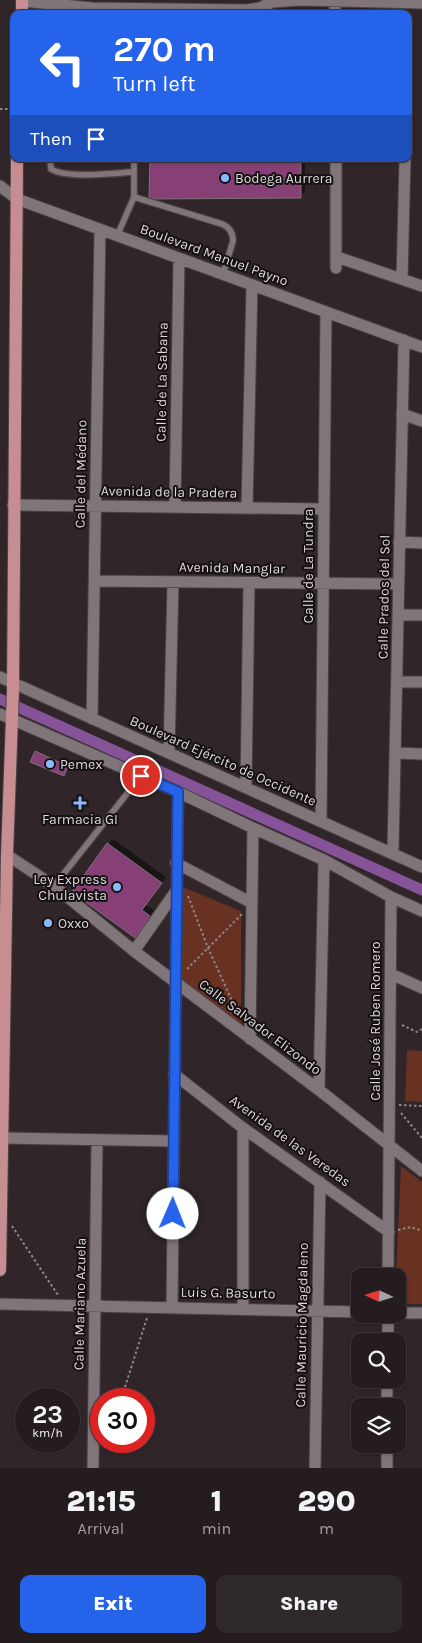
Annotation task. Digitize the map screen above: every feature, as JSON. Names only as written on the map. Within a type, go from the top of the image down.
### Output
[{"type":"main road","points":[[0,1270],[8,714],[13,685],[17,162]]},
{"type":"street","points":[[22,5],[80,10],[247,10],[260,8],[279,1],[422,3]]},
{"type":"street","points":[[336,162],[337,262],[422,286]]},
{"type":"street","points":[[402,279],[405,162]]},
{"type":"street","name":"Boulevard Manuel Payno","points":[[0,186],[17,199],[422,347]]},
{"type":"street","name":"Calle del Médano","points":[[92,719],[100,229]]},
{"type":"street","name":"Calle de La Sabana","points":[[175,507],[179,258]]},
{"type":"street","points":[[247,508],[252,285]]},
{"type":"street","name":"Calle de La Tundra","points":[[321,821],[326,312]]},
{"type":"street","name":"Calle Prados del Sol","points":[[392,853],[404,340]]},
{"type":"street","points":[[402,414],[422,421]]},
{"type":"street","name":"Avenida de la Pradera","points":[[13,505],[324,509]]},
{"type":"street","points":[[400,542],[422,542]]},
{"type":"street","name":"Avenida Manglar","points":[[95,582],[398,584]]},
{"type":"street","points":[[170,753],[173,582]]},
{"type":"street","points":[[246,787],[249,583]]},
{"type":"street","points":[[398,615],[422,615]]},
{"type":"street","name":"Boulevard Ejército de Occidente","points":[[0,677],[13,685],[170,753],[422,867]]},
{"type":"street","points":[[397,682],[422,682]]},
{"type":"street","points":[[8,714],[324,860],[391,897],[422,911]]},
{"type":"street","points":[[395,753],[422,754]]},
{"type":"street","points":[[172,1307],[175,981],[181,890],[176,863],[178,792]]},
{"type":"street","points":[[250,1039],[253,828]]},
{"type":"street","name":"Calle Salvador Elizondo","points":[[7,855],[54,886],[134,951],[319,1090],[422,1171]]},
{"type":"street","points":[[319,1090],[324,860]]},
{"type":"street","points":[[176,863],[252,903]]},
{"type":"street","points":[[134,951],[181,890]]},
{"type":"street","name":"Calle José Ruben Romero","points":[[388,1268],[391,1101],[391,897]]},
{"type":"street","points":[[391,974],[422,988]]},
{"type":"street","name":"Avenida de las Veredas","points":[[174,1074],[244,1128],[388,1232]]},
{"type":"street","points":[[243,1309],[244,1128]]},
{"type":"street","points":[[2,1138],[173,1141]]},
{"type":"street","name":"Calle Mariano Azuela","points":[[93,1468],[97,1140]]},
{"type":"street","name":"Calle Mauricio Magdaleno","points":[[315,1468],[320,1182]]},
{"type":"street","name":"Luis G. Basurto","points":[[0,1304],[351,1312]]},
{"type":"street","points":[[406,1313],[422,1313]]},
{"type":"street","points":[[387,1453],[387,1468]]},
{"type":"lane","points":[[50,162],[51,169],[59,172],[85,174],[134,172]]},
{"type":"lane","points":[[117,236],[134,197],[134,162]]},
{"type":"lane","points":[[134,197],[226,226],[233,236],[233,241],[223,274]]},
{"type":"lane","points":[[54,886],[141,776]]},
{"type":"path","points":[[181,890],[241,1021]]},
{"type":"path","points":[[175,981],[252,903]]},
{"type":"path","points":[[391,1020],[417,1032],[422,1029]]},
{"type":"path","points":[[391,1101],[422,1106]]},
{"type":"path","points":[[391,1101],[422,1138]]},
{"type":"path","points":[[12,1225],[65,1305]]},
{"type":"path","points":[[388,1232],[411,1227],[422,1231]]},
{"type":"path","points":[[125,1388],[150,1306]]},
{"type":"shaded area","points":[[180,886],[241,911],[241,1028],[180,982]]},
{"type":"shaded area","points":[[407,1050],[422,1051],[422,1102],[405,1101]]},
{"type":"shaded area","points":[[401,1166],[422,1182],[422,1304],[406,1304],[406,1268],[396,1268]]},
{"type":"building","name":"Bodega Aurrera","points":[[150,162],[301,162],[301,198],[149,199]]},
{"type":"building","points":[[35,751],[68,766],[64,776],[30,762]]},
{"type":"building","name":"Ley Express Chulavista","points":[[107,843],[162,883],[142,910],[150,916],[135,938],[72,892]]},
{"type":"waterway","points":[[0,699],[422,890]]},
{"type":"place","name":"Bodega Aurrera","points":[[225,178]]},
{"type":"place","name":"Pemex","points":[[50,764]]},
{"type":"place","name":"Farmacia GI","points":[[80,803]]},
{"type":"place","name":"Ley Express Chulavista","points":[[117,887]]},
{"type":"place","name":"Oxxo","points":[[48,923]]},
{"type":"route","points":[[141,776],[178,792],[173,1214]]}]
